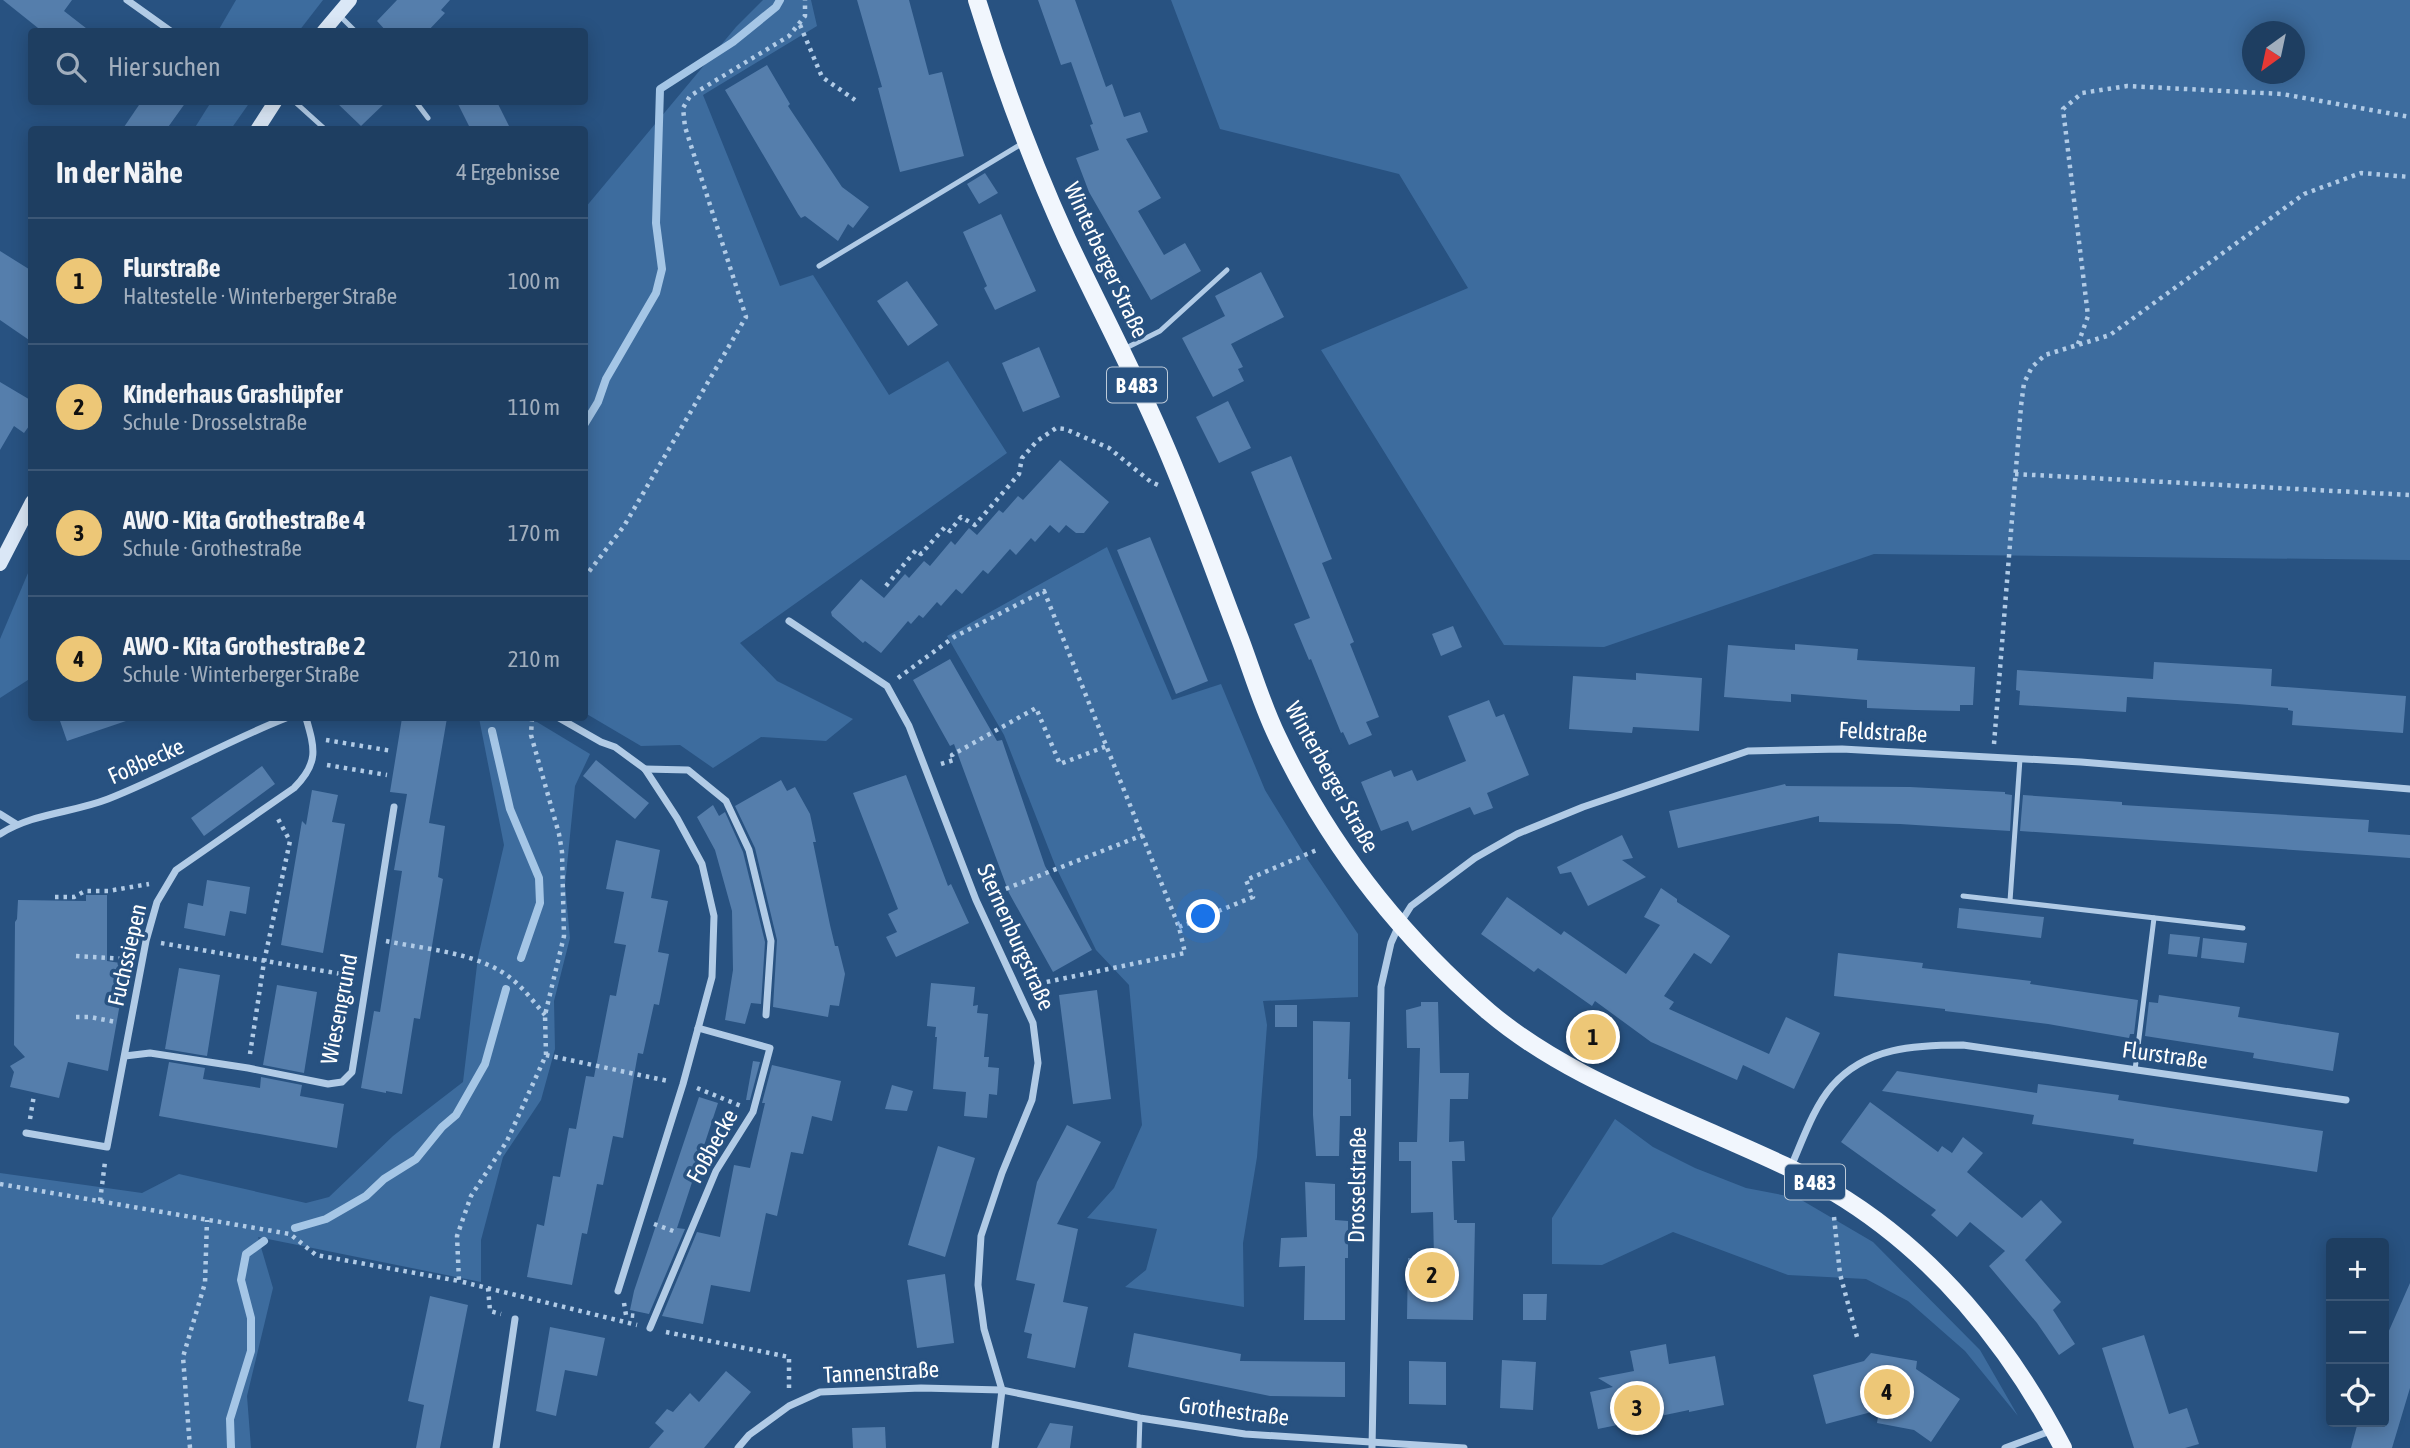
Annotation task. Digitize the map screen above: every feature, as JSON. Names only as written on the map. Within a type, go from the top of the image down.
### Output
[{"type":"main road","points":[[326,28],[350,0]]},
{"type":"main road","name":"Winterberger Straße","points":[[977,0],[997,64],[1066,236],[1186,494],[1276,735],[1335,841],[1399,925],[1448,975],[1489,1012],[1542,1050],[1616,1090],[1832,1191],[1908,1247],[1971,1307],[2021,1375],[2063,1448]]},
{"type":"main road","points":[[260,126],[273,105]]},
{"type":"main road","points":[[0,565],[25,524]]},
{"type":"street","points":[[127,0],[166,28]]},
{"type":"street","name":"Sternenburgstraße","points":[[789,621],[887,686],[913,737],[976,900],[1033,1023],[1038,1063],[1032,1100],[1002,1173],[981,1236],[978,1285],[984,1329],[1002,1390],[995,1448]]},
{"type":"street","name":"Foßbecke","points":[[0,834],[16,824],[105,800],[172,772],[238,737],[278,721]]},
{"type":"street","points":[[307,721],[312,738],[313,762]]},
{"type":"street","name":"Foßbecke","points":[[564,721],[615,747],[645,769],[677,818],[702,864],[714,916],[712,977],[683,1084],[618,1291]]},
{"type":"street","name":"Feldstraße","points":[[1399,925],[1411,906],[1429,892],[1475,858],[1517,834],[1583,807],[1748,751],[1842,748],[2410,789]]},
{"type":"street","name":"Fuchssiepen","points":[[107,1147],[146,941],[157,902],[176,870],[294,788],[313,762]]},
{"type":"street","points":[[645,769],[688,770],[726,801],[748,850],[771,941],[766,1015]]},
{"type":"street","name":"Wiesengrund","points":[[125,1056],[150,1053],[328,1084],[342,1082],[352,1072],[394,807]]},
{"type":"street","points":[[0,814],[16,824]]},
{"type":"street","name":"Drosselstraße","points":[[1372,1446],[1380,999],[1391,943],[1399,925]]},
{"type":"street","name":"Foßbecke","points":[[650,1328],[716,1171],[753,1112],[769,1048],[698,1028]]},
{"type":"street","name":"Flurstraße","points":[[1790,1170],[1818,1109],[1832,1087],[1856,1064],[1878,1054],[1931,1045],[1963,1045],[2346,1100]]},
{"type":"street","points":[[26,1133],[107,1147]]},
{"type":"street","points":[[496,1448],[515,1319]]},
{"type":"street","name":"Tannenstraße","points":[[738,1448],[749,1435],[789,1406],[820,1392],[921,1388],[1002,1390]]},
{"type":"street","name":"Grothestraße","points":[[1002,1390],[1140,1418],[1244,1434],[1372,1446],[1464,1448]]},
{"type":"street","points":[[2005,1448],[2053,1430]]},
{"type":"lane","points":[[338,14],[352,28]]},
{"type":"lane","points":[[298,105],[322,126]]},
{"type":"lane","points":[[418,105],[428,118]]},
{"type":"lane","points":[[819,265],[1027,141]]},
{"type":"lane","points":[[1121,350],[1160,331],[1227,270]]},
{"type":"lane","points":[[2010,901],[2020,759]]},
{"type":"lane","points":[[1963,896],[2243,928]]},
{"type":"lane","points":[[2135,1070],[2154,918]]},
{"type":"lane","points":[[1139,1448],[1140,1418]]},
{"type":"path","points":[[588,573],[624,526],[746,317],[685,127],[683,108],[690,96],[789,36],[805,16],[805,0]]},
{"type":"path","points":[[800,25],[822,77],[855,100]]},
{"type":"path","points":[[2078,345],[2088,316],[2063,109],[2082,93],[2127,86],[2282,94],[2410,117]]},
{"type":"path","points":[[1992,757],[2024,383],[2032,367],[2045,355],[2110,335],[2304,194],[2361,173],[2410,177]]},
{"type":"path","points":[[886,586],[916,550],[921,554],[945,527],[950,531],[961,517],[975,525],[1019,474],[1022,458],[1056,428],[1109,447],[1151,482],[1186,494]]},
{"type":"path","points":[[2015,474],[2410,495]]},
{"type":"path","points":[[887,686],[954,637],[1044,591],[1179,927],[1185,953],[1018,990]]},
{"type":"path","points":[[954,760],[952,755],[1036,708],[1060,764],[1107,746]]},
{"type":"path","points":[[459,1281],[457,1237],[471,1196],[507,1141],[545,1055],[545,1015],[564,936],[562,852],[531,735],[532,721]]},
{"type":"path","points":[[312,738],[392,751]]},
{"type":"path","points":[[313,762],[387,775]]},
{"type":"path","points":[[248,1068],[264,962],[290,841],[280,821]]},
{"type":"path","points":[[976,900],[1143,835]]},
{"type":"path","points":[[1179,927],[1252,897],[1246,880],[1335,841]]},
{"type":"path","points":[[55,897],[74,897],[85,891],[108,891],[170,880]]},
{"type":"path","points":[[372,937],[479,960],[505,974],[527,993],[545,1015]]},
{"type":"path","points":[[146,941],[368,979]]},
{"type":"path","points":[[76,956],[107,957]]},
{"type":"path","points":[[76,1017],[117,1022]]},
{"type":"path","points":[[545,1055],[683,1084],[719,1096],[753,1112]]},
{"type":"path","points":[[30,1118],[34,1095]]},
{"type":"path","points":[[100,1201],[107,1147]]},
{"type":"path","points":[[0,1184],[290,1234],[316,1255],[488,1288],[491,1311]]},
{"type":"path","points":[[1832,1191],[1840,1274],[1857,1336]]},
{"type":"path","points":[[641,1218],[689,1238]]},
{"type":"path","points":[[190,1448],[183,1357],[205,1283],[207,1220]]},
{"type":"path","points":[[618,1291],[626,1315],[640,1317],[650,1328]]},
{"type":"shaded area","points":[[236,0],[323,0],[301,28],[220,28]]},
{"type":"shaded area","points":[[763,0],[811,0],[817,26],[703,95],[780,286],[813,275],[889,395],[948,361],[1007,453],[740,643],[777,681],[853,719],[826,741],[761,737],[713,768],[680,745],[641,746],[588,715],[588,204],[736,27]]},
{"type":"shaded area","points":[[1171,0],[2410,0],[2410,560],[1874,554],[1604,647],[1504,645],[1321,350],[1468,288],[1399,174],[1220,129]]},
{"type":"shaded area","points":[[209,105],[248,105],[233,126],[196,126]]},
{"type":"shaded area","points":[[1107,547],[1172,700],[1221,684],[1265,790],[1358,934],[1358,997],[1263,1001],[1267,1025],[1257,1157],[1243,1243],[1244,1307],[1125,1287],[1146,1270],[1157,1229],[1087,1218],[1114,1188],[1142,1125],[1129,985],[1096,950],[1055,865],[1004,735],[947,636]]},
{"type":"shaded area","points":[[28,573],[28,680],[0,698],[0,639]]},
{"type":"shaded area","points":[[480,721],[537,722],[590,754],[575,786],[565,885],[570,938],[554,1001],[555,1049],[541,1100],[503,1157],[481,1240],[481,1282],[258,1237],[273,1288],[247,1396],[251,1448],[0,1448],[0,1173],[142,1193],[179,1174],[306,1203],[329,1197],[393,1136],[463,1082],[478,957],[504,845]]},
{"type":"shaded area","points":[[1615,1119],[1653,1147],[1695,1168],[1746,1188],[1798,1198],[1873,1242],[1980,1350],[2018,1416],[1965,1351],[1908,1301],[1866,1279],[1788,1275],[1673,1232],[1602,1265],[1552,1264],[1552,1218]]},
{"type":"building","points":[[3,0],[72,0],[64,11],[86,28],[38,28]]},
{"type":"building","points":[[397,0],[450,0],[441,10],[445,13],[431,28],[383,28],[377,21]]},
{"type":"building","points":[[857,0],[909,0],[929,75],[942,72],[964,156],[900,172],[878,88],[882,87]]},
{"type":"building","points":[[1038,0],[1075,0],[1106,87],[1112,84],[1124,117],[1140,112],[1148,132],[1126,139],[1161,198],[1138,211],[1164,255],[1185,243],[1201,271],[1151,300],[1089,192],[1076,158],[1099,150],[1090,125],[1093,124],[1071,62],[1061,65]]},
{"type":"building","points":[[767,65],[790,104],[788,106],[842,187],[869,207],[853,228],[848,224],[838,241],[805,216],[801,218],[798,214],[725,90]]},
{"type":"building","points":[[139,105],[184,105],[169,126],[125,126]]},
{"type":"building","points":[[339,105],[383,105],[361,126]]},
{"type":"building","points":[[458,105],[498,105],[509,126],[469,126]]},
{"type":"building","points":[[985,173],[998,193],[979,204],[967,184]]},
{"type":"building","points":[[1001,214],[1036,291],[995,310],[963,232]]},
{"type":"building","points":[[0,251],[28,268],[28,339],[0,320]]},
{"type":"building","points":[[1261,272],[1284,317],[1231,344],[1243,367],[1238,369],[1244,381],[1213,397],[1182,338],[1225,316],[1215,296]]},
{"type":"building","points":[[907,281],[938,325],[908,346],[877,301]]},
{"type":"building","points":[[1039,347],[1060,397],[1023,412],[1002,363]]},
{"type":"building","points":[[0,382],[28,399],[28,428],[24,433],[14,426],[0,450]]},
{"type":"building","points":[[1228,401],[1251,448],[1219,463],[1196,417]]},
{"type":"building","points":[[1291,456],[1332,559],[1322,563],[1354,642],[1350,644],[1379,717],[1366,722],[1372,735],[1349,745],[1343,732],[1341,733],[1294,624],[1310,618],[1251,472]]},
{"type":"building","points":[[1060,460],[1109,502],[1084,533],[1076,533],[1066,525],[1059,533],[1050,525],[1035,542],[1031,538],[1016,555],[1010,549],[988,574],[983,570],[962,594],[956,589],[941,606],[937,602],[923,618],[919,615],[911,624],[908,621],[881,653],[865,641],[863,643],[832,616],[831,612],[861,579],[884,598],[905,574],[909,578],[924,561],[930,566],[951,541],[955,545],[969,528],[977,535],[999,510],[1003,513],[1018,496],[1023,500]]},
{"type":"building","points":[[1150,537],[1208,681],[1176,694],[1117,550]]},
{"type":"building","points":[[1453,626],[1462,647],[1441,656],[1432,634]]},
{"type":"building","points":[[1795,644],[1858,649],[1857,660],[1975,667],[1973,705],[1960,705],[1960,711],[1915,710],[1867,708],[1867,700],[1791,694],[1791,702],[1724,697],[1728,645],[1795,650]]},
{"type":"building","points":[[950,659],[997,741],[1002,740],[1045,866],[1092,950],[1053,972],[1009,893],[954,744],[950,746],[913,680]]},
{"type":"building","points":[[2154,662],[2272,669],[2271,686],[2406,696],[2403,733],[2292,725],[2293,711],[2288,708],[2237,704],[2127,697],[2126,712],[2019,705],[2020,691],[2016,690],[2017,670],[2153,679]]},
{"type":"building","points":[[1636,673],[1702,678],[1699,731],[1633,727],[1632,733],[1569,729],[1573,676],[1636,680]]},
{"type":"building","points":[[1489,700],[1496,717],[1504,714],[1529,775],[1487,793],[1493,808],[1474,815],[1470,807],[1412,831],[1408,821],[1381,831],[1361,782],[1391,770],[1394,777],[1412,770],[1417,781],[1466,761],[1448,716]]},
{"type":"building","points":[[60,721],[126,721],[67,741]]},
{"type":"building","points":[[402,721],[446,721],[429,823],[445,826],[438,877],[443,879],[420,1019],[414,1018],[402,1094],[361,1088],[374,1011],[380,1012],[402,871],[394,870],[407,794],[390,792]]},
{"type":"building","points":[[596,760],[649,803],[635,819],[583,776]]},
{"type":"building","points":[[262,766],[275,784],[204,836],[191,818]]},
{"type":"building","points":[[906,775],[948,886],[951,884],[969,923],[896,957],[886,937],[897,932],[888,914],[898,909],[853,793]]},
{"type":"building","points":[[781,780],[787,791],[795,787],[810,814],[830,925],[845,974],[839,1006],[830,1005],[828,1017],[773,1007],[777,940],[755,848],[735,806]]},
{"type":"building","points":[[1785,784],[2005,792],[2012,795],[2010,831],[1819,822],[1819,816],[1678,848],[1669,811]]},
{"type":"building","points":[[312,790],[338,795],[332,822],[345,824],[323,953],[281,945],[302,821],[306,825]]},
{"type":"building","points":[[2023,795],[2122,802],[2122,805],[2369,820],[2368,832],[2410,835],[2410,858],[2020,831]]},
{"type":"building","points":[[713,805],[719,816],[725,812],[743,852],[765,942],[761,1004],[751,1003],[745,1024],[725,1020],[733,970],[732,911],[715,850],[697,817]]},
{"type":"building","points":[[1622,835],[1633,858],[1622,860],[1646,877],[1588,906],[1571,872],[1560,874],[1557,867]]},
{"type":"building","points":[[616,840],[660,850],[651,898],[668,901],[658,952],[669,954],[659,1005],[654,1004],[643,1054],[638,1053],[623,1138],[613,1136],[603,1185],[597,1184],[587,1234],[582,1233],[572,1285],[527,1277],[537,1224],[544,1226],[553,1176],[560,1177],[569,1128],[576,1129],[586,1076],[594,1077],[610,995],[616,996],[626,945],[614,943],[624,892],[606,889]]},
{"type":"building","points":[[207,880],[250,887],[246,914],[230,911],[225,936],[184,928],[188,903],[203,906]]},
{"type":"building","points":[[1661,888],[1677,899],[1677,902],[1730,936],[1711,964],[1694,953],[1664,996],[1674,1002],[1669,1009],[1769,1054],[1786,1017],[1820,1033],[1794,1089],[1743,1065],[1737,1080],[1651,1042],[1595,1001],[1592,1006],[1538,968],[1534,972],[1481,934],[1507,897],[1561,935],[1564,931],[1626,974],[1660,925],[1644,917]]},
{"type":"building","points":[[86,895],[107,895],[107,961],[127,964],[108,1071],[68,1062],[59,1098],[10,1087],[14,1072],[10,1066],[25,1057],[14,1045],[15,922],[18,900],[86,901]]},
{"type":"building","points":[[1959,908],[2044,917],[2041,938],[1957,928]]},
{"type":"building","points":[[2170,934],[2200,937],[2197,957],[2168,954]]},
{"type":"building","points":[[2203,938],[2247,943],[2244,963],[2201,958]]},
{"type":"building","points":[[1838,953],[1923,963],[1922,968],[2031,981],[2030,984],[2138,1000],[2134,1034],[2130,1034],[2129,1038],[1945,1009],[1834,996]]},
{"type":"building","points":[[179,968],[220,975],[207,1056],[165,1049]]},
{"type":"building","points":[[931,983],[975,987],[973,1006],[978,1005],[977,1013],[988,1014],[984,1057],[989,1057],[988,1067],[999,1068],[997,1095],[989,1094],[987,1118],[964,1116],[966,1092],[933,1089],[937,1037],[936,1027],[927,1026]]},
{"type":"building","points":[[277,985],[317,992],[304,1073],[263,1065]]},
{"type":"building","points":[[1097,990],[1111,1099],[1073,1104],[1059,995]]},
{"type":"building","points":[[2159,995],[2240,1007],[2238,1017],[2339,1033],[2333,1071],[2253,1058],[2254,1053],[2145,1036],[2149,1002],[2158,1003]]},
{"type":"building","points":[[1421,1002],[1438,1002],[1440,1073],[1469,1073],[1468,1099],[1450,1099],[1449,1142],[1464,1141],[1465,1161],[1452,1161],[1454,1220],[1457,1220],[1457,1223],[1475,1223],[1473,1320],[1407,1319],[1408,1258],[1434,1259],[1433,1212],[1411,1213],[1411,1161],[1399,1161],[1399,1142],[1417,1142],[1420,1048],[1407,1048],[1406,1010],[1421,1006]]},
{"type":"building","points":[[1275,1005],[1297,1005],[1297,1027],[1275,1027]]},
{"type":"building","points":[[1313,1021],[1350,1022],[1348,1079],[1351,1079],[1351,1116],[1340,1116],[1339,1156],[1316,1156]]},
{"type":"building","points":[[753,1061],[760,1062],[750,1100],[746,1100]]},
{"type":"building","points":[[169,1062],[205,1068],[203,1079],[260,1088],[261,1077],[302,1085],[300,1096],[344,1104],[337,1148],[159,1116]]},
{"type":"building","points":[[772,1065],[841,1081],[832,1121],[812,1116],[803,1154],[791,1152],[777,1216],[766,1213],[750,1292],[711,1285],[703,1324],[662,1316],[697,1232],[720,1237],[734,1165],[750,1168]]},
{"type":"building","points":[[1897,1071],[2037,1093],[2038,1084],[2119,1095],[2118,1100],[2323,1131],[2317,1172],[2133,1144],[2134,1139],[2032,1124],[2034,1115],[1882,1091]]},
{"type":"building","points":[[892,1085],[913,1091],[907,1111],[885,1109]]},
{"type":"building","points":[[699,1097],[718,1103],[677,1228],[685,1229],[649,1314],[630,1310],[634,1291]]},
{"type":"building","points":[[1870,1102],[1938,1152],[1942,1146],[1952,1153],[1963,1137],[1983,1153],[1967,1172],[2022,1218],[2041,1200],[2062,1222],[2025,1260],[2061,1302],[2053,1310],[2075,1344],[2059,1355],[2037,1323],[1989,1266],[2005,1251],[1970,1222],[1957,1237],[1931,1215],[1936,1210],[1841,1142]]},
{"type":"building","points":[[1067,1125],[1101,1142],[1057,1224],[1078,1229],[1063,1302],[1088,1307],[1075,1368],[1027,1358],[1032,1334],[1024,1332],[1035,1284],[1016,1280],[1037,1182]]},
{"type":"building","points":[[938,1146],[975,1158],[945,1257],[908,1245]]},
{"type":"building","points":[[1305,1182],[1335,1184],[1335,1220],[1348,1221],[1345,1320],[1304,1320],[1305,1266],[1279,1267],[1281,1238],[1307,1237]]},
{"type":"building","points":[[945,1274],[954,1343],[917,1348],[907,1280]]},
{"type":"building","points":[[2410,1283],[2410,1388],[2392,1448],[2351,1448],[2357,1427],[2389,1427],[2389,1331]]},
{"type":"building","points":[[1523,1294],[1547,1294],[1546,1320],[1523,1320]]},
{"type":"building","points":[[430,1296],[468,1305],[440,1448],[416,1448],[424,1405],[408,1401]]},
{"type":"building","points":[[550,1327],[605,1338],[597,1376],[565,1370],[556,1416],[536,1411]]},
{"type":"building","points":[[1134,1333],[1241,1354],[1240,1361],[1345,1362],[1345,1397],[1270,1396],[1128,1367]]},
{"type":"building","points":[[2144,1335],[2169,1414],[2187,1408],[2199,1444],[2185,1448],[2134,1448],[2102,1348]]},
{"type":"building","points":[[1666,1344],[1669,1364],[1715,1356],[1724,1405],[1598,1429],[1590,1392],[1613,1387],[1598,1378],[1634,1371],[1630,1351]]},
{"type":"building","points":[[1871,1353],[1917,1361],[1916,1369],[1960,1399],[1931,1442],[1914,1430],[1877,1423],[1879,1410],[1826,1424],[1813,1375],[1864,1361]]},
{"type":"building","points":[[1502,1360],[1536,1362],[1533,1410],[1500,1408]]},
{"type":"building","points":[[1409,1361],[1446,1362],[1446,1405],[1409,1404]]},
{"type":"building","points":[[726,1371],[751,1392],[704,1448],[649,1448],[664,1431],[655,1423],[667,1409],[673,1412],[690,1393],[699,1402]]},
{"type":"building","points":[[1050,1423],[1073,1426],[1070,1448],[1037,1448]]},
{"type":"building","points":[[885,1427],[886,1448],[853,1448],[852,1428]]},
{"type":"waterway","points":[[588,418],[598,402],[606,379],[656,293],[662,269],[656,223],[660,89],[733,42],[776,7],[780,0]]},
{"type":"waterway","points":[[492,731],[510,809],[539,878],[540,903],[521,958]]},
{"type":"waterway","points":[[295,1228],[326,1219],[366,1196],[384,1179],[416,1159],[442,1127],[456,1115],[485,1064],[506,989]]},
{"type":"waterway","points":[[231,1448],[230,1419],[251,1351],[251,1318],[241,1280],[246,1254],[264,1241]]},
{"type":"place","name":"Flurstraße","points":[[1593,1037]]},
{"type":"place","name":"Kinderhaus Grashüpfer","points":[[1432,1275]]},
{"type":"place","name":"AWO - Kita Grothestraße 2","points":[[1887,1392]]},
{"type":"place","name":"AWO - Kita Grothestraße 4","points":[[1637,1408]]}]
